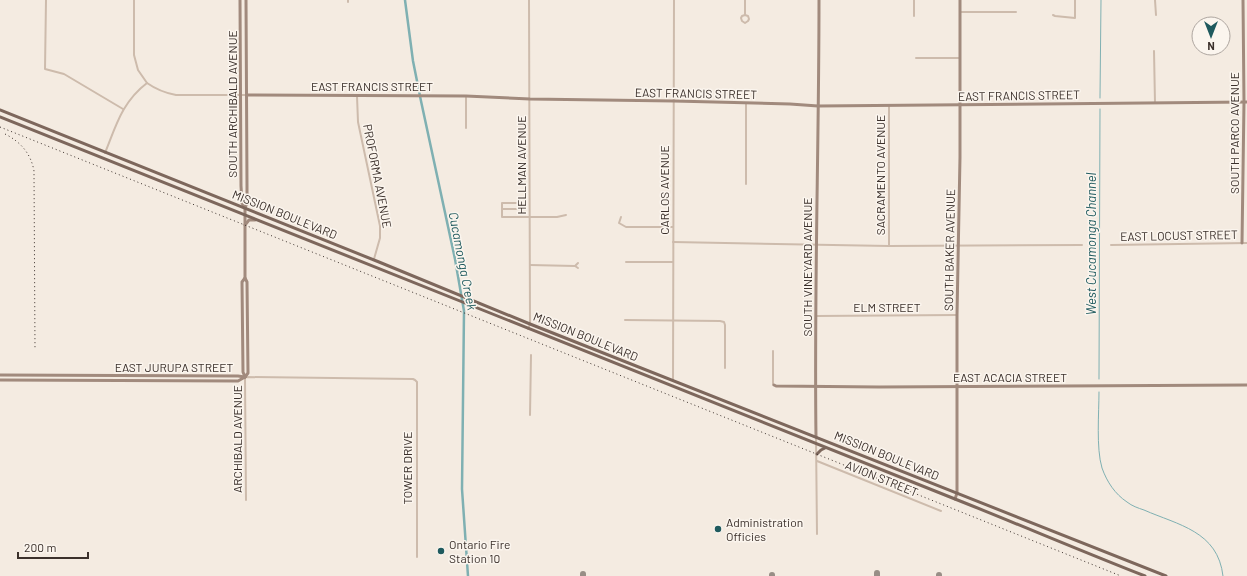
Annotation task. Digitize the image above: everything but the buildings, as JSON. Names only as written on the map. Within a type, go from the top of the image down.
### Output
[{"type":"main road","name":"MISSION BOULEVARD","points":[[0,110],[374,259],[530,324],[1166,576]]},
{"type":"main road","name":"MISSION BOULEVARD","points":[[0,117],[1144,576]]},
{"type":"main road","points":[[817,454],[822,449],[827,449]]},
{"type":"street","points":[[46,0],[45,68],[64,74],[123,109]]},
{"type":"street","points":[[105,153],[123,109],[132,97],[147,83],[138,70],[134,55],[134,0]]},
{"type":"street","name":"SOUTH ARCHIBALD AVENUE","points":[[240,0],[242,203],[245,208]]},
{"type":"street","name":"SOUTH ARCHIBALD AVENUE","points":[[245,215],[247,203],[246,0]]},
{"type":"street","name":"HELLMAN AVENUE","points":[[528,329],[530,324],[529,0]]},
{"type":"street","name":"CARLOS AVENUE","points":[[673,380],[674,0]]},
{"type":"street","points":[[745,0],[745,15]]},
{"type":"street","name":"SOUTH VINEYARD AVENUE","points":[[817,534],[816,245],[819,0]]},
{"type":"street","points":[[914,0],[914,16]]},
{"type":"street","name":"SOUTH BAKER AVENUE","points":[[955,499],[957,493],[960,0]]},
{"type":"street","points":[[1053,15],[1076,18],[1075,0]]},
{"type":"street","points":[[1155,0],[1156,15]]},
{"type":"street","name":"SOUTH PARCO AVENUE","points":[[1242,243],[1245,102],[1243,0]]},
{"type":"street","points":[[960,12],[1016,12]]},
{"type":"street","points":[[1154,51],[1155,102]]},
{"type":"street","points":[[916,58],[960,58]]},
{"type":"street","name":"EAST FRANCIS STREET","points":[[147,83],[158,90],[176,94],[466,96],[818,106],[1245,102]]},
{"type":"street","name":"PROFORMA AVENUE","points":[[357,95],[358,122],[380,226],[380,238],[374,259]]},
{"type":"street","points":[[466,96],[466,128]]},
{"type":"street","points":[[746,103],[746,184]]},
{"type":"street","name":"SACRAMENTO AVENUE","points":[[889,105],[889,246]]},
{"type":"street","points":[[232,203],[239,204],[242,198]]},
{"type":"street","points":[[502,210],[522,209],[522,203],[502,203],[502,210],[502,217],[557,217],[566,214]]},
{"type":"street","name":"ARCHIBALD AVENUE","points":[[245,215],[248,373],[245,377]]},
{"type":"street","points":[[621,217],[619,223],[626,227],[673,227]]},
{"type":"street","points":[[245,225],[250,220],[262,222]]},
{"type":"street","points":[[673,242],[889,246],[1082,245]]},
{"type":"street","name":"EAST LOCUST STREET","points":[[1111,245],[1247,243]]},
{"type":"street","points":[[626,262],[673,262]]},
{"type":"street","points":[[575,266],[578,263]]},
{"type":"street","points":[[530,265],[575,266],[578,268]]},
{"type":"street","name":"ARCHIBALD AVENUE","points":[[245,278],[242,282],[242,336],[243,372],[245,377],[246,500]]},
{"type":"street","name":"ELM STREET","points":[[816,316],[957,316]]},
{"type":"street","points":[[625,320],[720,320],[724,322],[725,325],[725,368]]},
{"type":"street","points":[[242,336],[247,347]]},
{"type":"street","points":[[773,351],[774,385]]},
{"type":"street","points":[[530,415],[531,355]]},
{"type":"street","name":"EAST JURUPA STREET","points":[[0,375],[245,377]]},
{"type":"street","name":"EAST JURUPA STREET","points":[[0,380],[238,381],[245,377]]},
{"type":"street","name":"TOWER DRIVE","points":[[245,377],[407,378],[417,382],[417,557]]},
{"type":"street","name":"EAST ACACIA STREET","points":[[774,385],[816,387],[1247,385]]},
{"type":"street","name":"AVION STREET","points":[[817,461],[940,511]]},
{"type":"waterway","name":"Cucamonga Creek","points":[[405,0],[413,61],[455,259],[464,311],[462,489],[468,576]]},
{"type":"waterway","name":"West Cucamonga Channel","points":[[1100,98],[1101,0]]},
{"type":"waterway","name":"West Cucamonga Channel","points":[[1099,379],[1100,109]]},
{"type":"waterway","name":"West Cucamonga Channel","points":[[1099,392],[1099,451],[1102,468],[1109,483],[1119,495],[1131,505],[1183,526],[1205,539],[1220,561],[1223,576]]},
{"type":"railway","points":[[0,127],[1121,576]]},
{"type":"railway","points":[[5,134],[16,141],[28,154],[34,171],[35,350]]},
{"type":"place","name":"Administration Officies","points":[[718,529]]},
{"type":"place","name":"Ontario Fire Station 10","points":[[441,551]]}]
